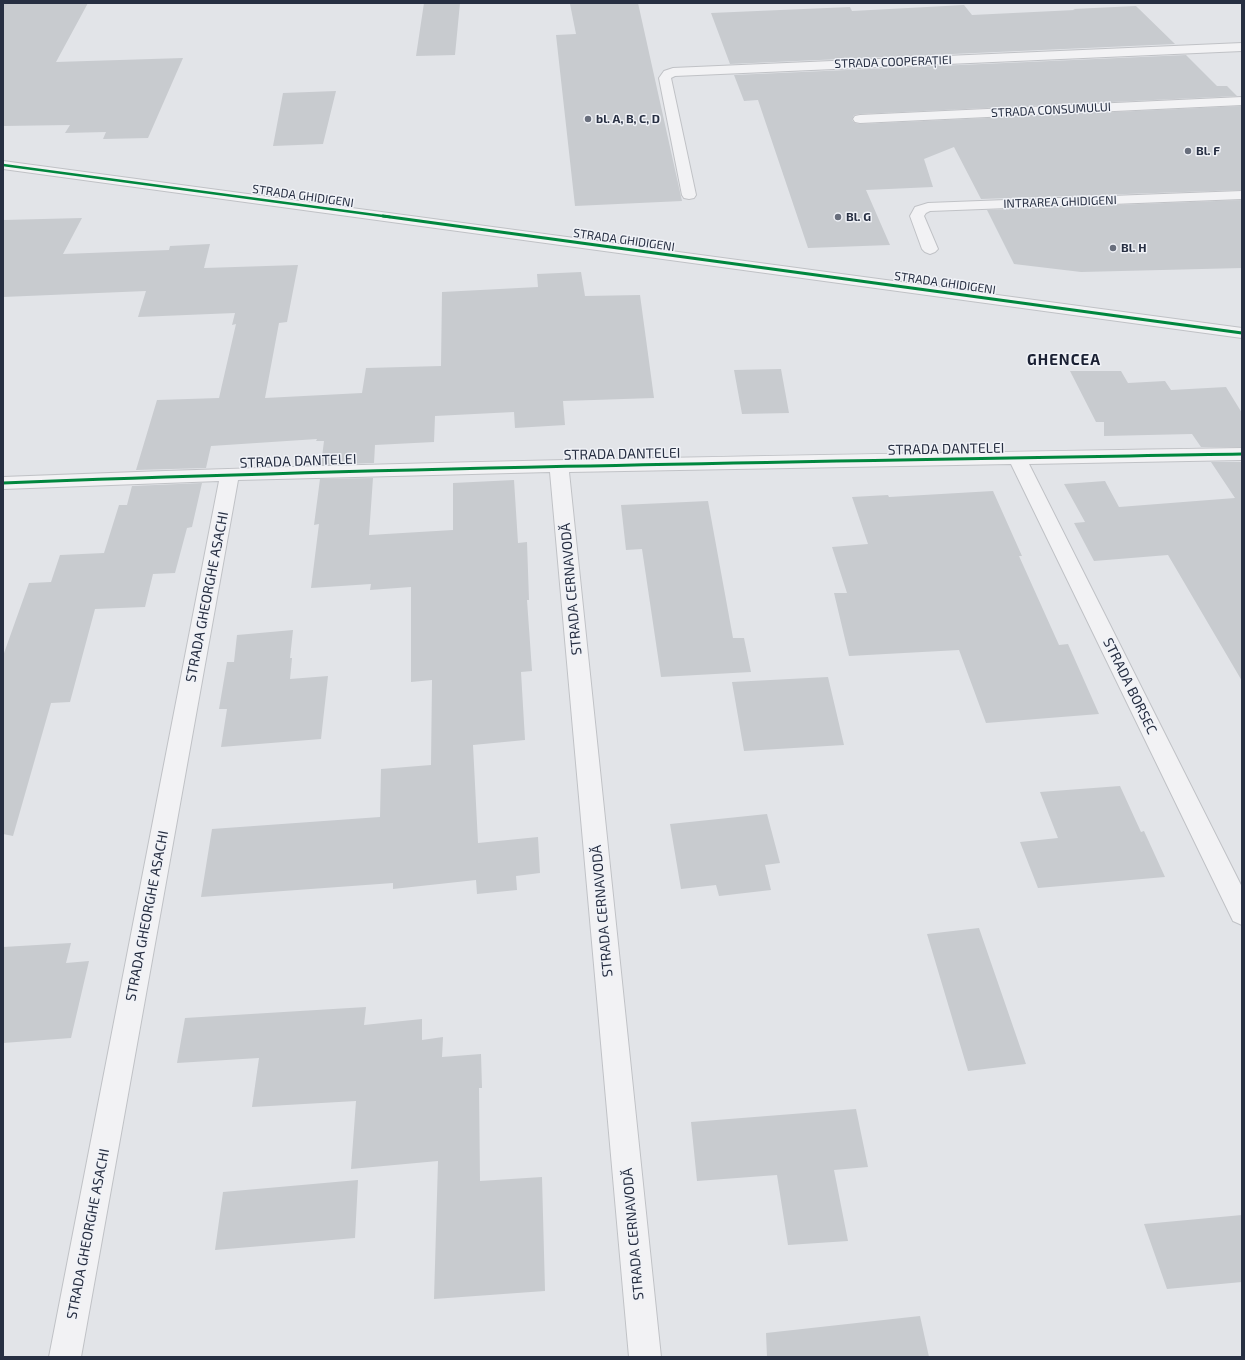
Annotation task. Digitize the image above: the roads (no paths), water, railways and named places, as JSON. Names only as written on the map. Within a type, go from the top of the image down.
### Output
[{"type":"street","name":"STRADA COOPERAȚIEI","points":[[689,195],[665,78],[668,74],[673,72],[1242,47]]},
{"type":"street","name":"STRADA CONSUMULUI","points":[[860,119],[1242,101]]},
{"type":"street","name":"STRADA GHIDIGENI","points":[[3,166],[1242,333]]},
{"type":"street","name":"INTRAREA GHIDIGENI","points":[[930,249],[917,216],[920,210],[928,207],[1242,195]]},
{"type":"street","name":"STRADA DANTELEI","points":[[3,483],[230,474],[559,466],[1242,454]]},
{"type":"street","name":"STRADA BORSEC","points":[[1017,458],[1242,913]]},
{"type":"street","name":"STRADA CERNAVODĂ","points":[[559,466],[645,1357]]},
{"type":"street","name":"STRADA GHEORGHE ASACHI","points":[[65,1357],[230,474]]},
{"type":"place","name":"bl. A, B, C, D","points":[[588,119]]},
{"type":"place","name":"Bl. F","points":[[1188,151]]},
{"type":"place","name":"Bl. G","points":[[838,217]]},
{"type":"place","name":"Bl. H","points":[[1113,248]]},
{"type":"district","name":"GHENCEA","points":[[1064,360]]}]
